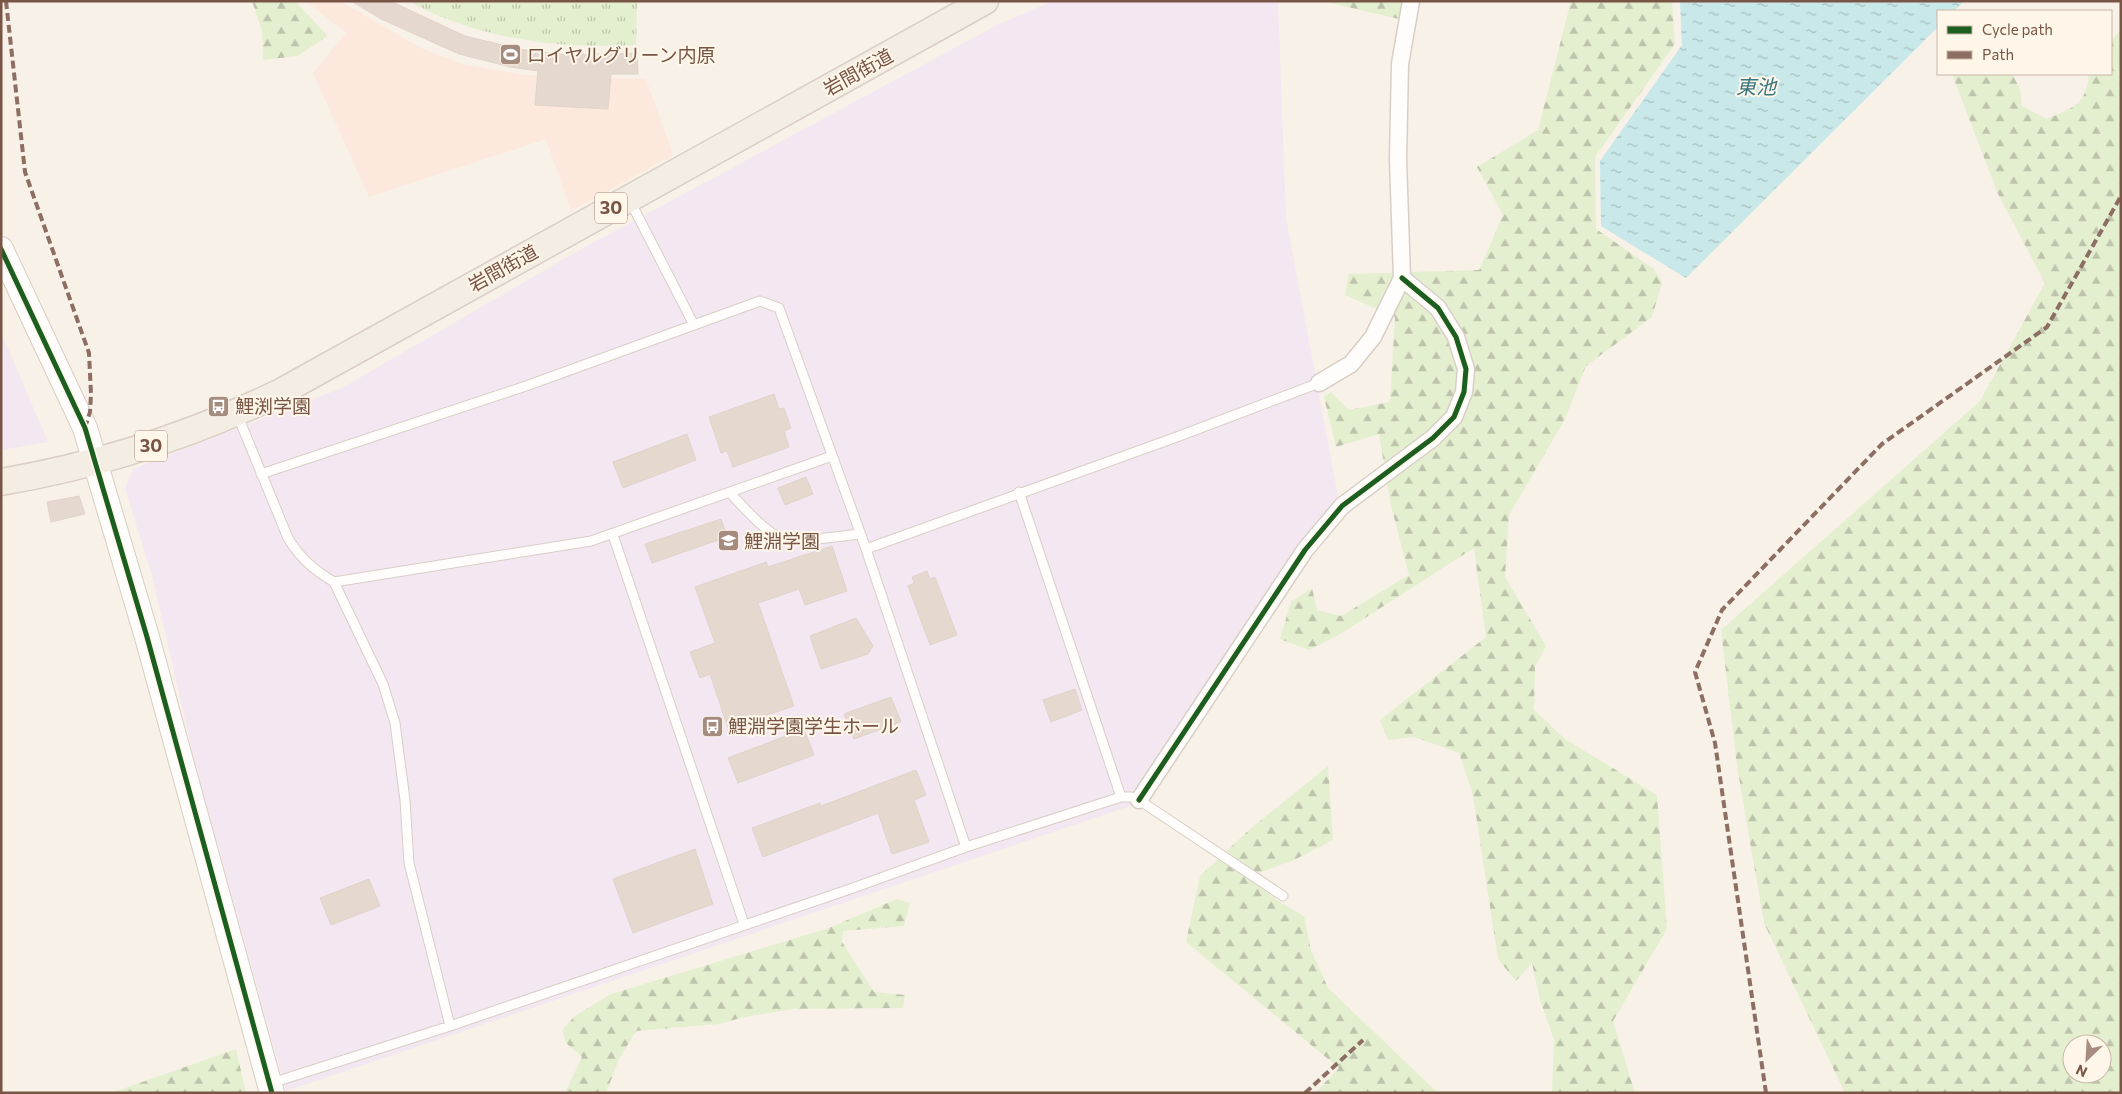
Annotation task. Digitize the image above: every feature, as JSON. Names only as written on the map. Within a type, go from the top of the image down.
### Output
[{"type":"main road","name":"岩間街道","points":[[1,482],[94,464],[139,451],[237,413],[324,369],[985,1]]},
{"type":"street","points":[[1319,382],[1351,364],[1373,337],[1402,278],[1398,159],[1400,64],[1411,1]]},
{"type":"street","points":[[1,249],[85,428],[94,464],[148,637],[267,1091]]},
{"type":"street","points":[[1139,800],[1305,550],[1342,506],[1434,438],[1454,417],[1464,392],[1466,369],[1456,337],[1438,308],[1402,278]]},
{"type":"lane","points":[[629,198],[694,325]]},
{"type":"lane","points":[[261,474],[526,386],[760,301],[779,308],[866,549],[966,847]]},
{"type":"lane","points":[[866,549],[1019,492],[1174,438],[1319,382]]},
{"type":"lane","points":[[237,413],[288,538],[298,555],[318,572],[334,582],[383,684],[394,723],[405,800],[409,862],[450,1026]]},
{"type":"lane","points":[[334,582],[572,545],[612,535],[832,456]]},
{"type":"lane","points":[[1019,492],[1121,797]]},
{"type":"lane","points":[[730,493],[769,532],[779,537],[792,540],[860,534]]},
{"type":"lane","points":[[612,535],[744,924]]},
{"type":"lane","points":[[267,1091],[278,1081],[450,1026],[966,847],[1121,797],[1131,796],[1139,800],[1283,896]]},
{"type":"shaded area","points":[[306,1],[340,1],[419,47],[458,63],[524,75],[646,79],[673,155],[571,211],[546,139],[369,197],[313,73],[346,33]]},
{"type":"shaded area","name":"鯉淵学園","points":[[1053,1],[1278,1],[1286,218],[1339,502],[1148,800],[286,1091],[195,763],[153,579],[125,488],[133,469],[342,388],[576,252],[997,25]]},
{"type":"shaded area","points":[[1,332],[48,442],[1,450]]},
{"type":"green space","points":[[252,1],[295,1],[328,36],[297,56],[263,60],[262,30]]},
{"type":"green space","points":[[408,1],[637,1],[636,45],[577,45],[519,39],[490,33],[462,24],[434,14]]},
{"type":"green space","points":[[1322,1],[1420,1],[1412,22]]},
{"type":"green space","points":[[1571,1],[1672,1],[1675,44],[1595,157],[1596,229],[1654,269],[1662,282],[1652,317],[1586,366],[1564,421],[1509,515],[1505,577],[1546,646],[1535,667],[1534,710],[1565,739],[1657,795],[1667,929],[1613,1021],[1635,1093],[1552,1093],[1554,1040],[1540,1000],[1532,963],[1516,981],[1498,959],[1473,795],[1459,753],[1414,737],[1388,740],[1380,720],[1486,637],[1474,548],[1340,634],[1309,650],[1280,639],[1291,602],[1312,588],[1317,610],[1341,616],[1409,575],[1391,506],[1379,434],[1336,447],[1324,397],[1331,392],[1349,410],[1390,402],[1395,317],[1345,295],[1349,274],[1479,270],[1503,215],[1477,167],[1538,130]]},
{"type":"green space","points":[[2121,30],[2121,1093],[1845,1093],[1764,923],[1737,766],[1721,630],[1980,401],[2045,283],[1998,194],[1952,75],[2013,75],[2020,89],[2022,106],[2047,119],[2077,104],[2085,92],[2089,75],[2112,75],[2112,39]]},
{"type":"green space","points":[[1328,766],[1333,840],[1294,860],[1248,877],[1278,901],[1304,916],[1311,950],[1328,988],[1438,1093],[1315,1093],[1339,1068],[1186,942],[1200,876],[1249,830]]},
{"type":"green space","points":[[897,899],[910,903],[904,926],[843,931],[842,942],[874,992],[905,995],[903,1008],[792,1009],[744,1017],[719,1024],[636,1031],[619,1059],[606,1093],[565,1093],[582,1057],[566,1043],[562,1030],[576,1015],[611,994],[826,929]]},
{"type":"green space","points":[[236,1049],[246,1093],[111,1093]]},
{"type":"water","name":"東池","points":[[1680,1],[1964,1],[1955,10],[1937,10],[1937,28],[1686,278],[1601,226],[1600,161],[1682,45]]},
{"type":"building","name":"ロイヤルグリーン内原","points":[[351,1],[390,1],[465,36],[519,49],[566,55],[637,53],[638,74],[611,74],[608,109],[535,105],[538,71],[511,67],[459,54],[381,19]]},
{"type":"building","points":[[774,394],[779,409],[784,408],[791,428],[784,431],[789,447],[733,467],[727,451],[721,453],[709,417]]},
{"type":"building","points":[[687,434],[696,460],[623,488],[613,462]]},
{"type":"building","points":[[806,477],[813,494],[785,505],[778,488]]},
{"type":"building","points":[[79,496],[85,514],[51,522],[47,502]]},
{"type":"building","points":[[721,519],[727,537],[652,563],[645,544]]},
{"type":"building","points":[[832,546],[847,591],[805,605],[799,589],[758,603],[794,706],[728,728],[710,674],[700,678],[690,652],[715,643],[695,587],[766,562],[768,567]]},
{"type":"building","points":[[927,571],[930,579],[935,577],[957,635],[930,645],[908,586],[914,583],[912,577]]},
{"type":"building","points":[[856,618],[873,646],[868,654],[821,669],[810,636]]},
{"type":"building","points":[[1075,689],[1082,710],[1051,722],[1043,700]]},
{"type":"building","points":[[891,697],[901,722],[854,739],[844,714]]},
{"type":"building","points":[[804,729],[814,755],[738,783],[728,758]]},
{"type":"building","points":[[916,770],[926,795],[914,800],[929,842],[892,854],[878,813],[763,857],[752,828],[820,803],[821,806]]},
{"type":"building","points":[[695,849],[713,904],[633,933],[613,879]]},
{"type":"building","points":[[369,879],[380,906],[331,925],[320,898]]},
{"type":"marked path","points":[[6,1],[25,172],[89,353],[91,394],[90,412],[85,428]]},
{"type":"marked path","points":[[1766,1093],[1715,743],[1695,672],[1722,610],[1882,444],[2047,327],[2121,196]]},
{"type":"marked path","points":[[1305,1093],[1363,1040]]},
{"type":"cycle path","points":[[1,249],[85,428],[147,637],[272,1093]]},
{"type":"cycle path","points":[[1139,800],[1305,550],[1342,506],[1433,438],[1454,417],[1464,392],[1466,369],[1456,337],[1438,308],[1402,278]]},
{"type":"place","name":"ロイヤルグリーン内原","points":[[511,55]]},
{"type":"place","name":"鯉渕学園","points":[[219,406]]},
{"type":"place","name":"鯉淵学園","points":[[728,541]]},
{"type":"place","name":"鯉淵学園学生ホール","points":[[712,726]]}]
